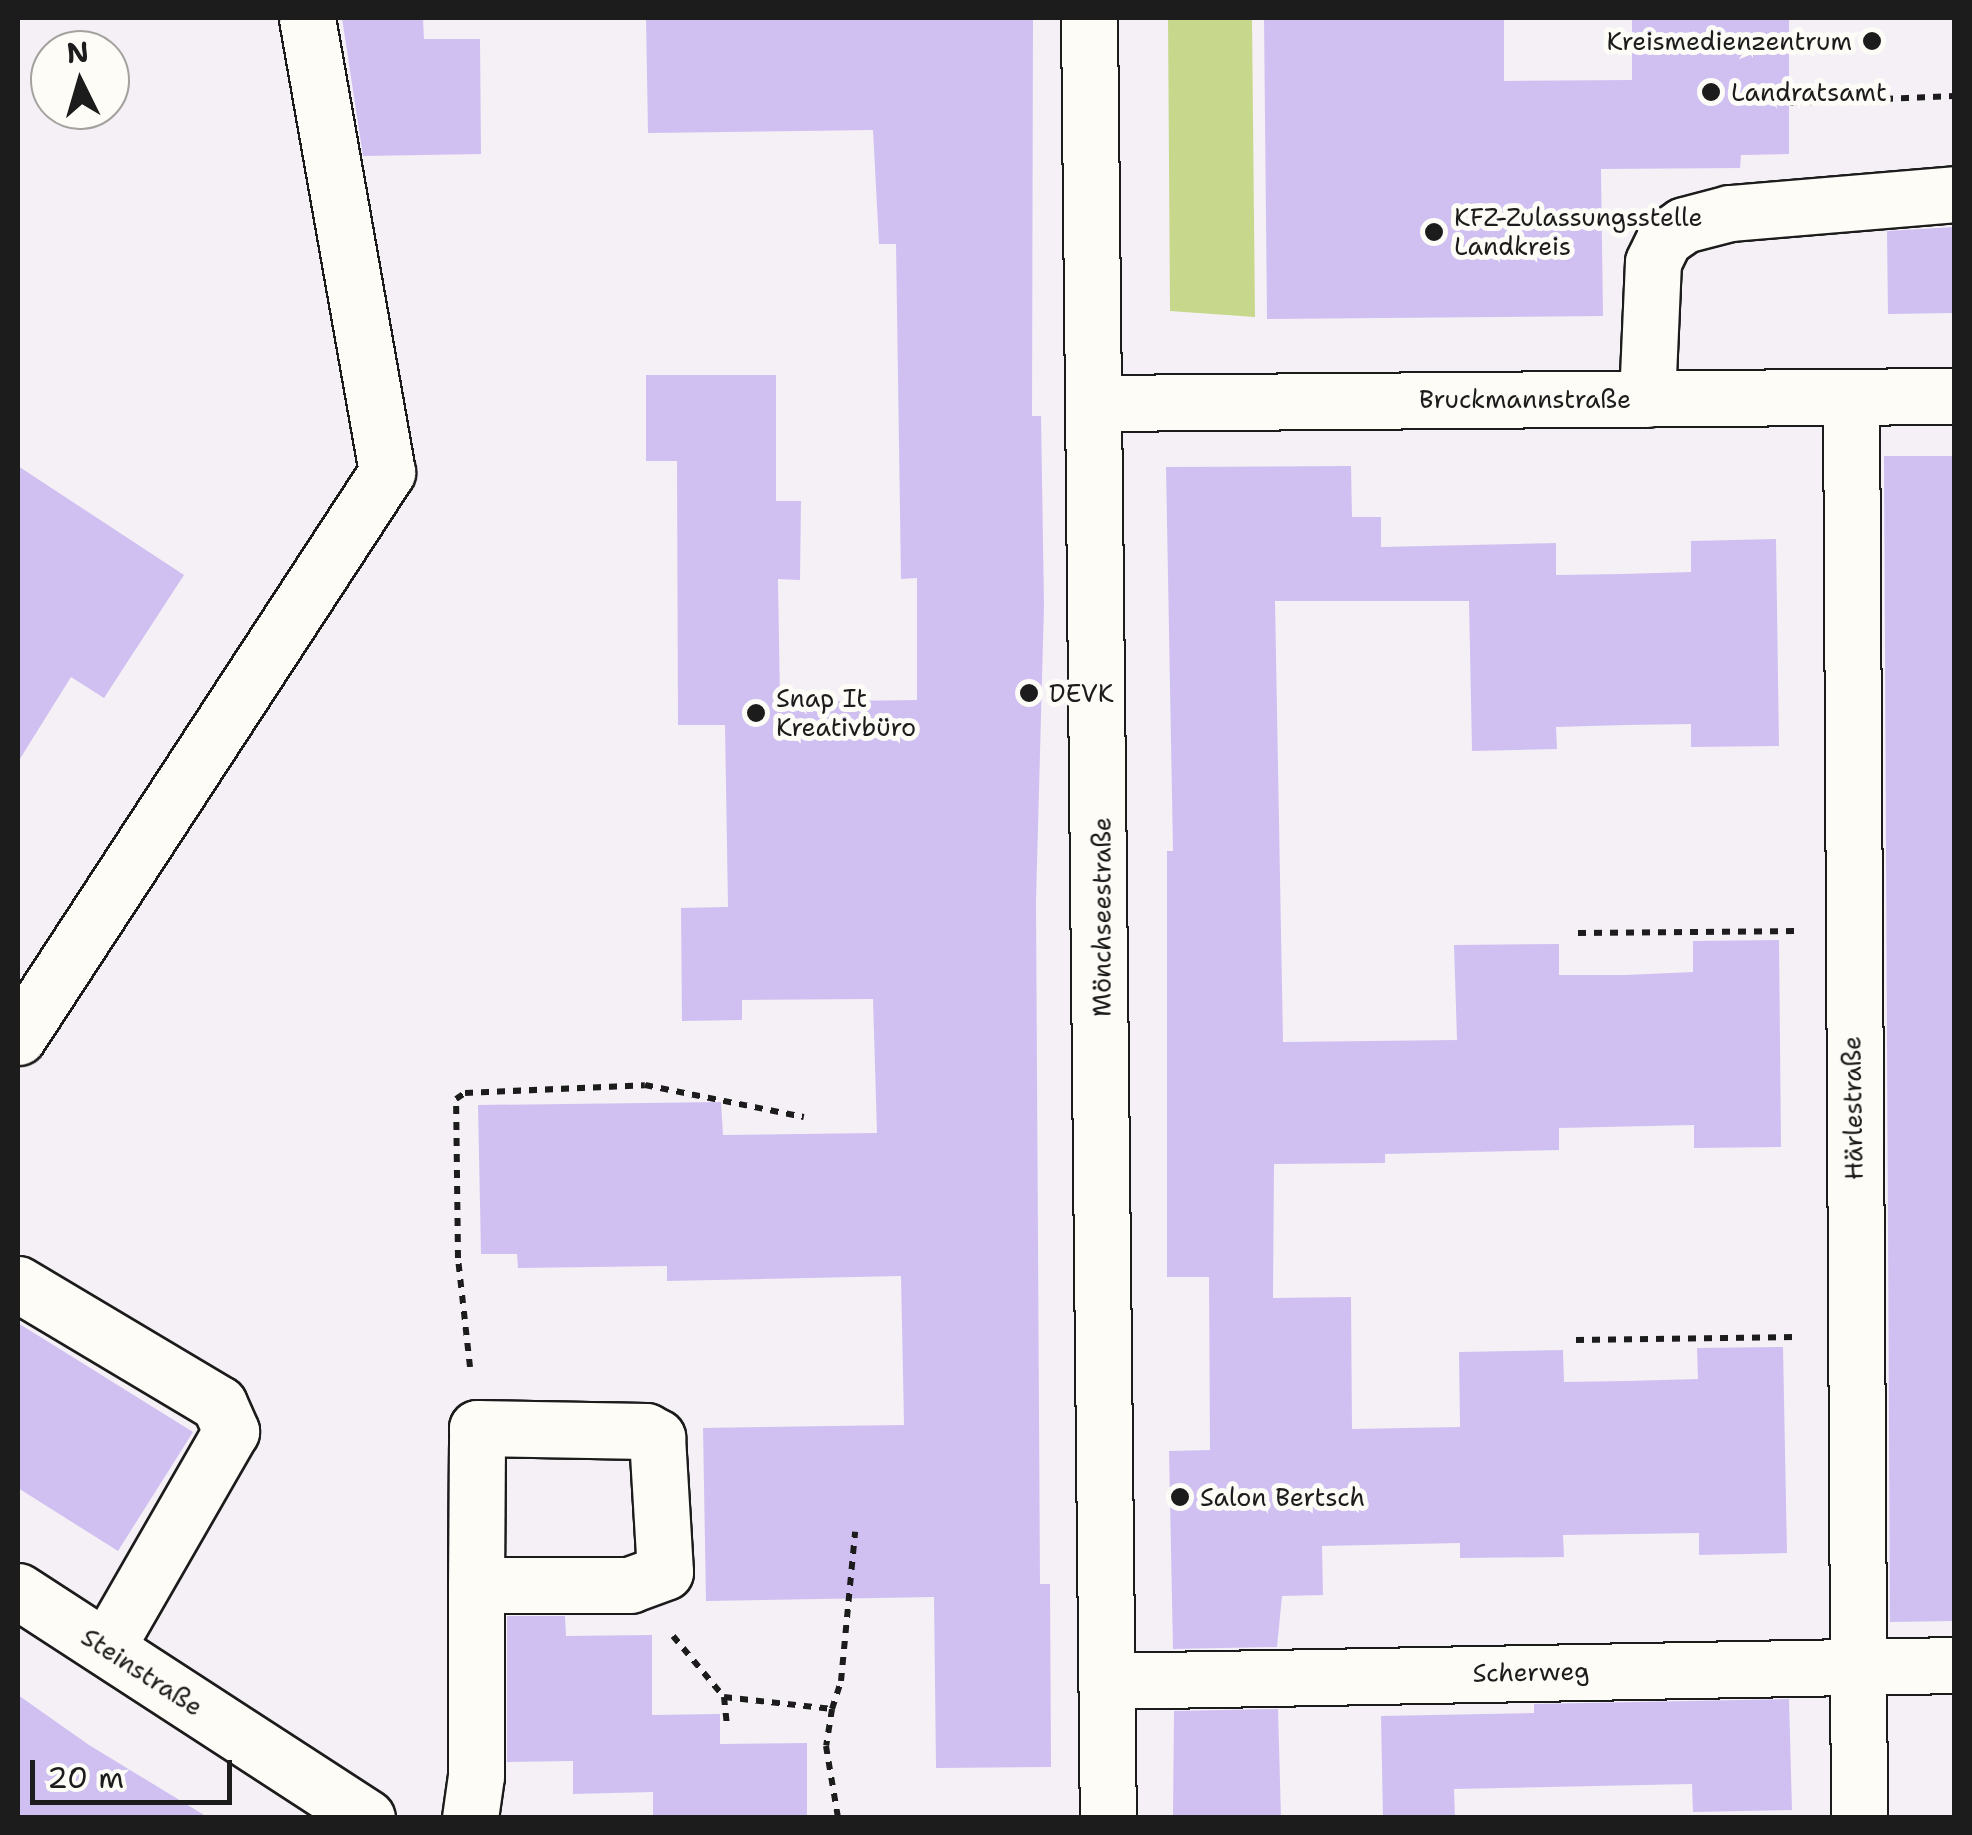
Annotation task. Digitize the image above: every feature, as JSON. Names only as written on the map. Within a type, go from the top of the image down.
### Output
[{"type":"street","points":[[18,1037],[213,729],[387,472],[307,18]]},
{"type":"street","name":"Mönchseestraße","points":[[1089,18],[1108,1818]]},
{"type":"street","points":[[1647,399],[1653,262],[1664,239],[1684,225],[1730,213],[1954,194]]},
{"type":"street","name":"Bruckmannstraße","points":[[1096,403],[1954,396]]},
{"type":"street","name":"Härlestraße","points":[[1851,398],[1850,930],[1859,1818]]},
{"type":"street","points":[[18,1284],[220,1404],[231,1431],[106,1648]]},
{"type":"street","points":[[470,1818],[476,1776],[476,1585],[477,1428],[646,1431],[657,1437],[664,1572],[630,1585],[476,1585]]},
{"type":"street","name":"Steinstraße","points":[[18,1591],[367,1818]]},
{"type":"street","name":"Scherweg","points":[[1108,1682],[1954,1666]]},
{"type":"path","points":[[1790,103],[1954,96]]},
{"type":"path","points":[[1578,934],[1850,930]]},
{"type":"path","points":[[477,1428],[458,1258],[456,1100],[465,1093],[645,1085],[804,1116]]},
{"type":"path","points":[[1576,1340],[1856,1336]]},
{"type":"path","points":[[838,1818],[826,1746],[841,1681],[855,1532]]},
{"type":"path","points":[[630,1585],[724,1697],[727,1724]]},
{"type":"path","points":[[724,1697],[832,1709]]},
{"type":"green space","points":[[1168,18],[1252,18],[1255,317],[1170,311]]},
{"type":"building","points":[[342,18],[423,18],[424,39],[480,39],[481,154],[363,156]]},
{"type":"building","points":[[646,18],[1033,18],[1032,416],[1041,416],[1044,605],[1036,902],[1040,1584],[1050,1584],[1051,1767],[936,1768],[934,1597],[706,1601],[703,1428],[904,1425],[901,1276],[667,1281],[667,1266],[518,1268],[517,1254],[481,1254],[478,1105],[721,1102],[723,1135],[877,1133],[873,999],[742,1000],[742,1020],[682,1021],[681,908],[728,907],[725,725],[678,725],[677,461],[646,461],[646,375],[776,375],[776,501],[801,501],[800,580],[778,579],[780,702],[917,700],[917,578],[901,579],[896,244],[879,244],[873,130],[648,133]]},
{"type":"building","name":"KFZ-Zulassungsstelle Landkreis","points":[[1264,18],[1504,18],[1504,81],[1632,80],[1632,18],[1789,18],[1789,154],[1741,155],[1740,168],[1601,169],[1603,316],[1267,319]]},
{"type":"building","points":[[1954,227],[1954,313],[1888,314],[1887,231]]},
{"type":"building","points":[[1884,456],[1954,456],[1954,1621],[1890,1622]]},
{"type":"building","points":[[18,466],[184,575],[104,698],[71,677],[18,762]]},
{"type":"building","points":[[1351,466],[1352,517],[1381,517],[1381,547],[1556,543],[1556,575],[1623,574],[1691,572],[1691,541],[1776,539],[1779,746],[1691,747],[1691,724],[1626,725],[1556,727],[1557,749],[1472,751],[1469,601],[1275,601],[1283,1042],[1457,1040],[1454,945],[1559,944],[1559,975],[1625,975],[1693,972],[1693,941],[1779,940],[1781,1147],[1694,1148],[1694,1125],[1559,1128],[1559,1150],[1385,1154],[1385,1163],[1274,1164],[1273,1298],[1351,1297],[1352,1429],[1460,1427],[1459,1352],[1563,1350],[1564,1382],[1698,1379],[1697,1348],[1783,1347],[1787,1553],[1699,1555],[1699,1533],[1563,1535],[1564,1557],[1460,1558],[1460,1543],[1322,1546],[1323,1595],[1282,1596],[1277,1647],[1173,1649],[1169,1451],[1210,1450],[1209,1277],[1167,1277],[1167,851],[1173,851],[1166,467]]},
{"type":"building","points":[[18,1323],[193,1432],[118,1551],[18,1488]]},
{"type":"building","points":[[507,1616],[565,1616],[566,1636],[652,1635],[652,1715],[720,1714],[720,1744],[807,1743],[807,1818],[653,1818],[653,1792],[573,1794],[573,1761],[507,1762]]},
{"type":"building","points":[[18,1695],[89,1745],[209,1818],[18,1818]]},
{"type":"building","points":[[1789,1699],[1792,1810],[1693,1812],[1692,1784],[1454,1789],[1455,1818],[1383,1818],[1381,1716],[1534,1713],[1534,1704]]},
{"type":"building","points":[[1278,1709],[1281,1818],[1173,1818],[1174,1711]]},
{"type":"place","name":"Kreismedienzentrum","points":[[1872,41]]},
{"type":"place","name":"Landratsamt","points":[[1711,92]]},
{"type":"place","name":"KFZ-Zulassungsstelle Landkreis","points":[[1434,232]]},
{"type":"place","name":"DEVK","points":[[1029,693]]},
{"type":"place","name":"Snap It Kreativbüro","points":[[756,713]]},
{"type":"place","name":"Salon Bertsch","points":[[1180,1497]]}]
